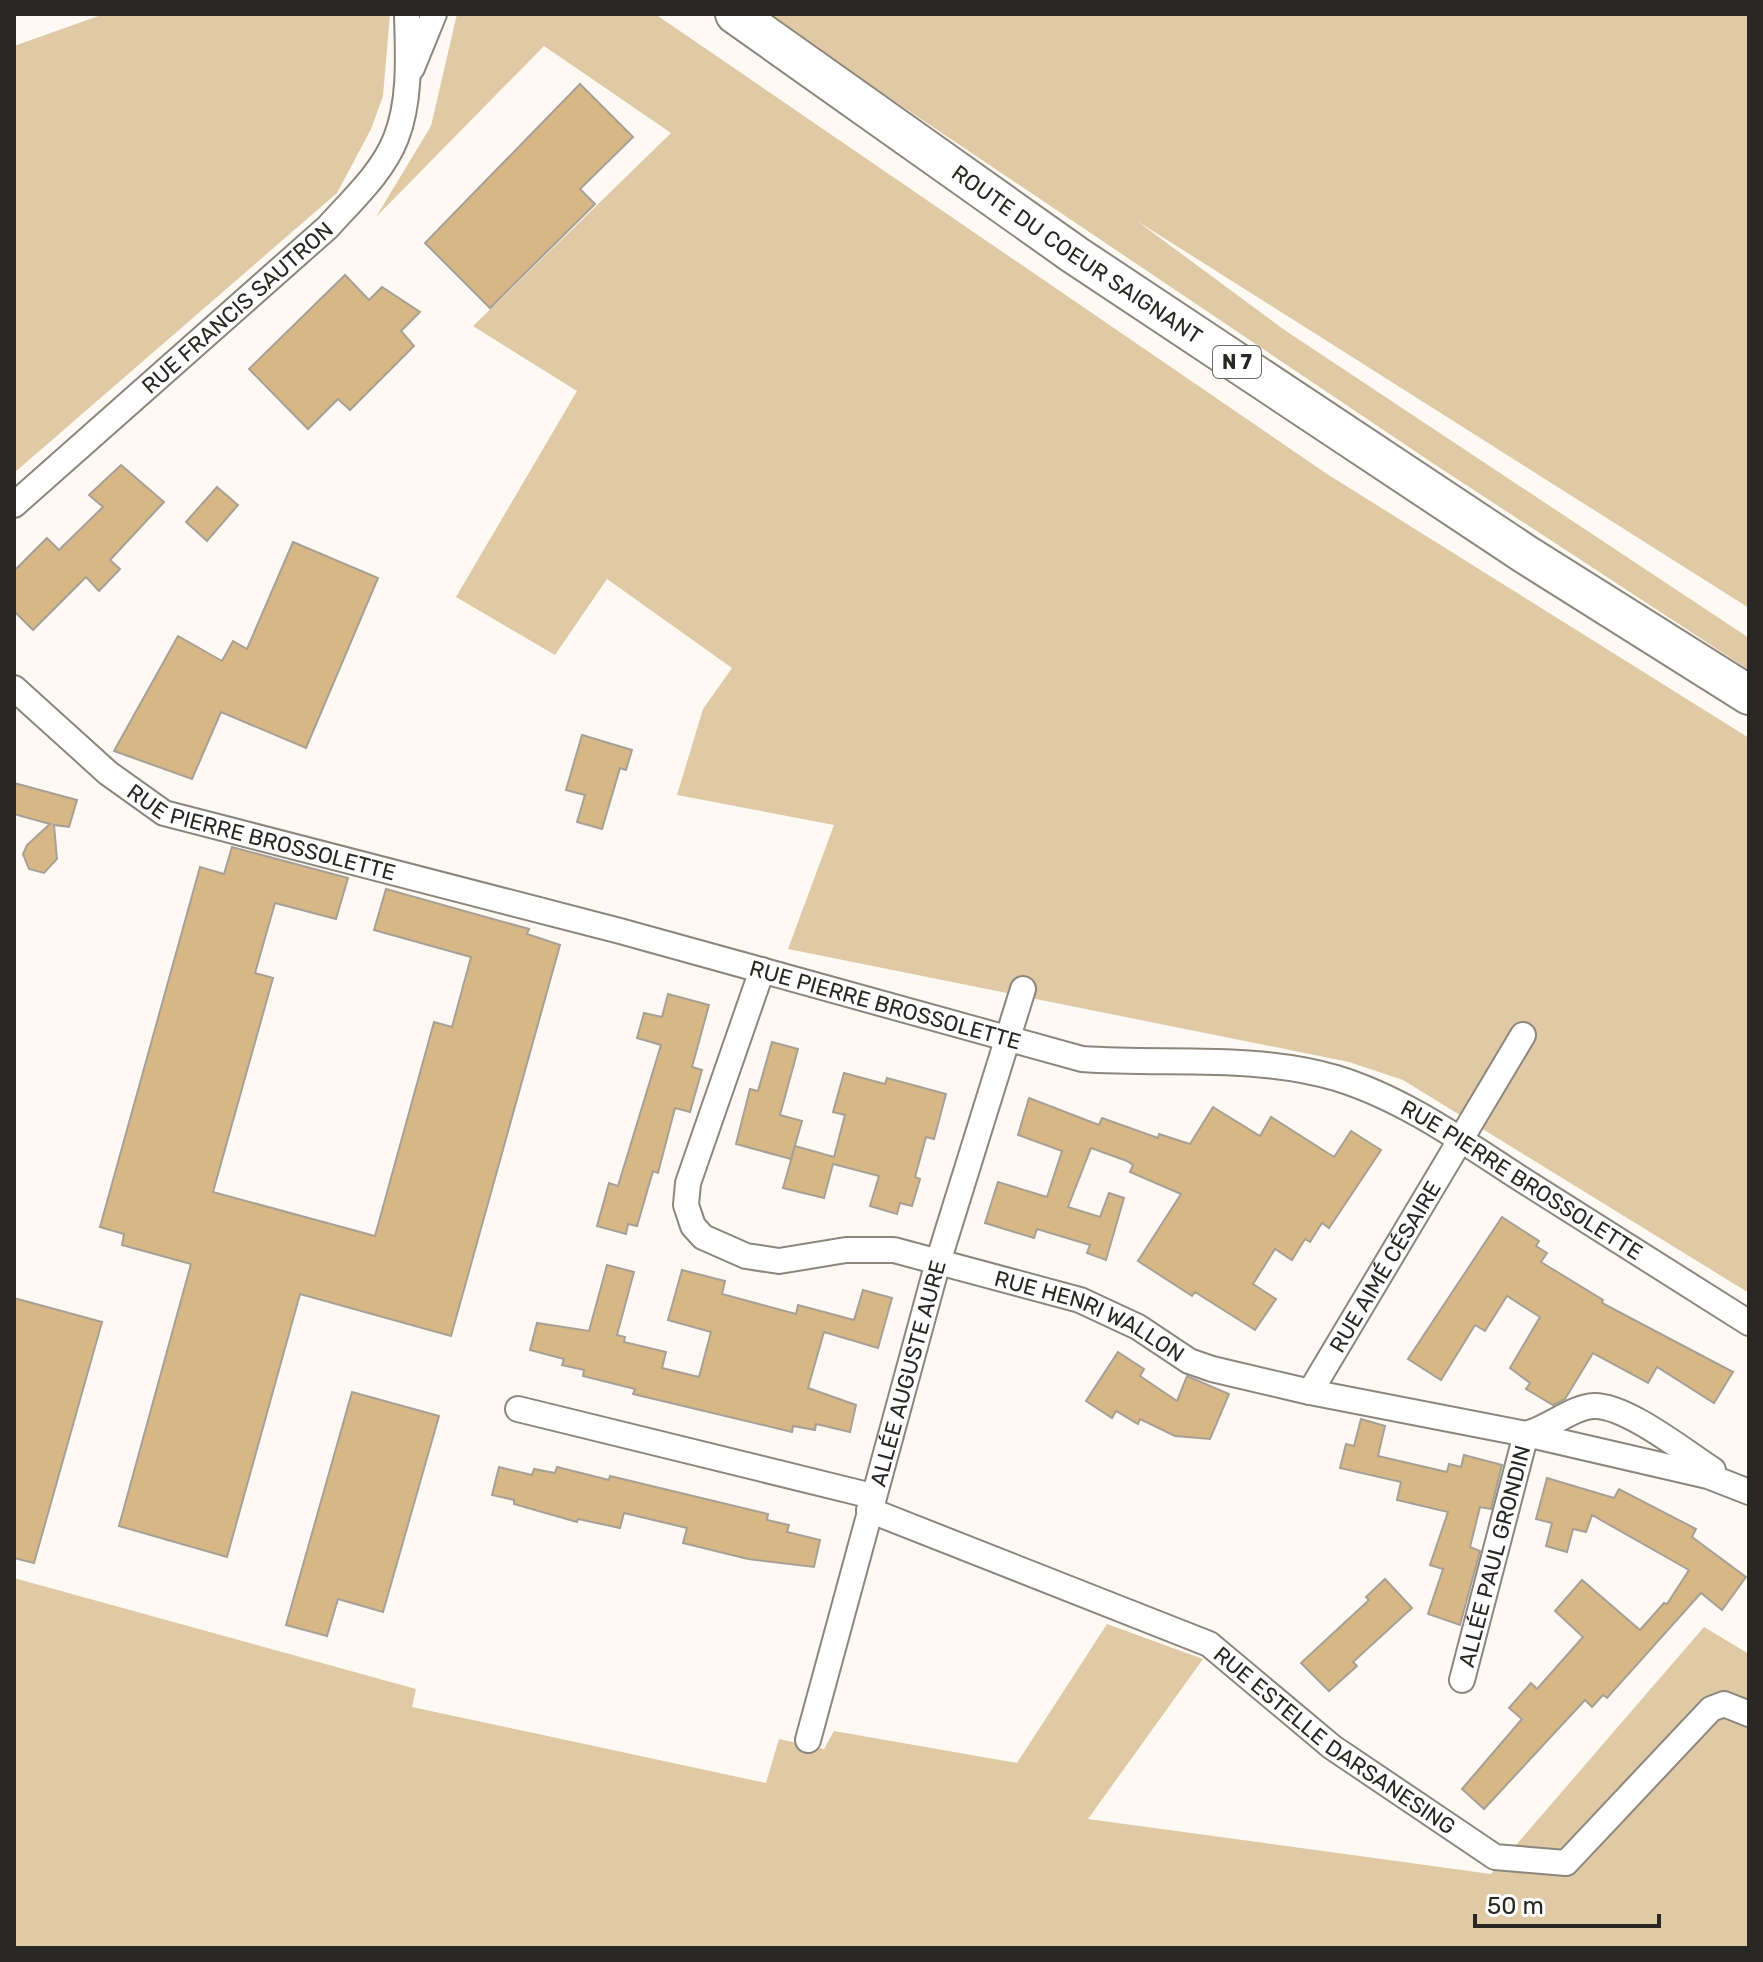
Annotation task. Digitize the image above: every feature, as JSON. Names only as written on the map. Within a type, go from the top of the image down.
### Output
[{"type":"main road","name":"ROUTE DU COEUR SAIGNANT","points":[[735,14],[1075,255],[1525,554],[1749,695]]},
{"type":"street","points":[[407,14],[408,77]]},
{"type":"street","points":[[408,77],[434,14]]},
{"type":"street","name":"RUE FRANCIS SAUTRON","points":[[14,505],[328,227],[373,177],[396,138],[408,77]]},
{"type":"street","name":"RUE PIERRE BROSSOLETTE","points":[[14,688],[108,773],[164,813],[762,970],[1082,1059],[1239,1063],[1283,1067],[1336,1078],[1384,1097],[1459,1139],[1749,1323]]},
{"type":"street","name":"RUE HENRI WALLON","points":[[762,970],[688,1183],[686,1205],[693,1226],[703,1237],[746,1256],[779,1261],[873,1248],[938,1262],[1080,1300],[1138,1327],[1189,1361],[1310,1392],[1526,1434],[1708,1476],[1746,1490]]},
{"type":"street","name":"ALLÉE AUGUSTE AURE","points":[[518,1409],[871,1503],[938,1262],[1023,989]]},
{"type":"street","name":"RUE AIMÉ CÉSAIRE","points":[[1310,1392],[1523,1035]]},
{"type":"street","points":[[1526,1434],[1548,1428],[1573,1412],[1593,1406],[1616,1410],[1746,1490]]},
{"type":"street","name":"ALLÉE PAUL GRONDIN","points":[[1462,1680],[1526,1434]]},
{"type":"street","points":[[808,1740],[871,1503]]},
{"type":"street","name":"RUE ESTELLE DARSANESING","points":[[871,1503],[1209,1644],[1332,1747],[1495,1857],[1566,1863],[1711,1709],[1724,1704],[1749,1714]]},
{"type":"shaded area","points":[[104,14],[390,14],[383,96],[371,129],[337,193],[14,473],[14,46]]},
{"type":"shaded area","points":[[457,14],[655,14],[1327,474],[1749,738],[1749,1293],[1403,1080],[1349,1062],[788,949],[834,825],[677,795],[703,709],[732,668],[607,579],[555,655],[456,597],[577,391],[473,326],[671,133],[544,46],[376,217],[431,126]]},
{"type":"shaded area","points":[[765,14],[1749,14],[1749,608],[1137,221],[1286,331],[1749,638],[1749,670],[1434,464]]},
{"type":"shaded area","points":[[14,1578],[416,1689],[412,1707],[766,1783],[779,1739],[824,1749],[834,1731],[1017,1763],[1107,1624],[1203,1659],[1088,1819],[1491,1874],[1704,1627],[1749,1654],[1749,1948],[14,1948]]},
{"type":"building","points":[[580,84],[633,137],[580,189],[595,204],[490,308],[425,243]]},
{"type":"building","points":[[345,275],[369,300],[382,287],[420,312],[401,331],[414,346],[350,410],[338,399],[308,429],[249,369]]},
{"type":"building","points":[[121,465],[164,502],[110,560],[120,569],[99,591],[86,577],[33,630],[14,611],[14,571],[47,538],[59,550],[103,507],[89,495]]},
{"type":"building","points":[[217,487],[238,505],[207,541],[186,522]]},
{"type":"building","points":[[293,542],[378,578],[306,748],[221,712],[192,779],[114,751],[178,636],[222,661],[233,641],[247,649]]},
{"type":"building","points":[[582,735],[632,750],[626,770],[620,768],[602,829],[577,822],[585,795],[566,790]]},
{"type":"building","points":[[14,783],[77,800],[69,827],[54,825],[57,859],[44,873],[29,869],[23,854],[27,845],[50,824],[14,814]]},
{"type":"building","points":[[232,847],[348,878],[336,919],[275,903],[255,973],[273,978],[213,1192],[375,1236],[434,1022],[452,1027],[471,957],[374,930],[386,889],[529,929],[527,934],[560,945],[451,1336],[300,1294],[227,1557],[119,1526],[191,1264],[122,1245],[124,1234],[100,1227],[200,867],[224,874]]},
{"type":"building","points":[[668,994],[709,1005],[692,1067],[702,1070],[690,1112],[675,1108],[658,1173],[653,1171],[637,1226],[628,1224],[626,1234],[597,1226],[609,1183],[618,1186],[661,1045],[637,1038],[644,1013],[662,1017]]},
{"type":"building","points":[[772,1042],[798,1049],[780,1115],[802,1121],[791,1159],[736,1144],[750,1089],[758,1091]]},
{"type":"building","points":[[844,1073],[885,1084],[887,1078],[946,1094],[934,1139],[926,1137],[915,1177],[920,1179],[912,1206],[900,1203],[897,1214],[870,1206],[879,1176],[833,1164],[824,1198],[783,1188],[795,1146],[834,1157],[845,1115],[833,1112]]},
{"type":"building","points":[[1029,1098],[1099,1125],[1102,1118],[1158,1138],[1159,1134],[1190,1144],[1213,1107],[1260,1136],[1271,1117],[1334,1157],[1351,1131],[1381,1150],[1329,1228],[1322,1223],[1310,1242],[1305,1239],[1292,1260],[1275,1249],[1253,1284],[1276,1299],[1255,1330],[1195,1292],[1192,1296],[1138,1261],[1181,1194],[1130,1172],[1133,1165],[1127,1161],[1091,1148],[1068,1207],[1100,1217],[1109,1193],[1124,1198],[1106,1260],[1087,1253],[1090,1245],[1037,1229],[1034,1238],[985,1223],[998,1182],[1047,1197],[1062,1151],[1018,1135]]},
{"type":"building","points":[[1502,1217],[1539,1241],[1536,1246],[1547,1253],[1541,1262],[1603,1300],[1602,1303],[1733,1372],[1714,1403],[1657,1367],[1648,1383],[1593,1353],[1565,1399],[1553,1405],[1526,1389],[1530,1383],[1510,1368],[1540,1317],[1507,1296],[1485,1331],[1475,1325],[1441,1380],[1408,1359]]},
{"type":"building","points":[[607,1265],[634,1272],[617,1335],[625,1337],[624,1342],[666,1352],[662,1368],[699,1377],[711,1332],[668,1320],[682,1270],[725,1281],[722,1294],[796,1314],[798,1305],[854,1320],[863,1290],[892,1298],[878,1348],[824,1332],[808,1388],[856,1405],[850,1432],[816,1424],[815,1430],[793,1426],[792,1432],[633,1394],[635,1389],[583,1376],[584,1370],[562,1365],[564,1359],[530,1350],[537,1323],[589,1331]]},
{"type":"building","points":[[14,1298],[102,1322],[34,1563],[14,1558]]},
{"type":"building","points":[[1118,1352],[1144,1369],[1140,1376],[1177,1401],[1187,1376],[1229,1394],[1210,1439],[1175,1436],[1140,1419],[1138,1424],[1116,1411],[1112,1418],[1086,1401]]},
{"type":"building","points":[[352,1392],[439,1416],[383,1612],[338,1599],[327,1636],[286,1625]]},
{"type":"building","points":[[1361,1419],[1385,1426],[1378,1456],[1447,1472],[1449,1464],[1461,1467],[1464,1455],[1502,1465],[1491,1509],[1480,1507],[1470,1547],[1480,1551],[1460,1625],[1428,1614],[1443,1569],[1430,1565],[1448,1512],[1397,1500],[1401,1482],[1340,1468],[1346,1444],[1354,1446]]},
{"type":"building","points":[[499,1467],[532,1475],[534,1469],[555,1473],[557,1467],[609,1480],[610,1476],[768,1514],[767,1520],[789,1525],[787,1532],[820,1540],[814,1567],[748,1559],[683,1543],[687,1528],[624,1513],[620,1528],[578,1519],[577,1522],[514,1504],[514,1500],[492,1495]]},
{"type":"building","points":[[1547,1478],[1614,1498],[1619,1489],[1696,1529],[1692,1537],[1746,1577],[1722,1610],[1701,1593],[1607,1698],[1603,1695],[1592,1707],[1585,1700],[1484,1809],[1462,1789],[1522,1719],[1509,1708],[1531,1683],[1537,1689],[1583,1637],[1555,1611],[1582,1580],[1640,1630],[1664,1603],[1667,1604],[1689,1570],[1592,1515],[1586,1532],[1573,1529],[1567,1552],[1546,1546],[1552,1523],[1536,1519]]},
{"type":"building","points":[[1385,1579],[1412,1608],[1353,1662],[1357,1666],[1329,1691],[1301,1663],[1369,1600],[1366,1597]]}]
